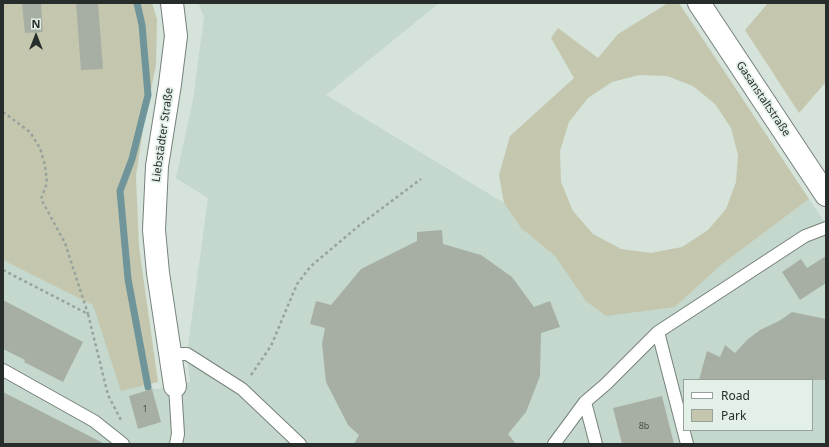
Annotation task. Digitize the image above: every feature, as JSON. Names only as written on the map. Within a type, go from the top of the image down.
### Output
[{"type":"street","name":"Liebstädter Straße","points":[[172,3],[176,36],[157,166],[154,230],[158,273],[175,386]]},
{"type":"street","name":"Gasanstaltstraße","points":[[699,3],[826,195]]},
{"type":"lane","points":[[554,444],[585,402],[606,384],[658,332],[805,236],[826,228]]},
{"type":"lane","points":[[658,332],[683,429]]},
{"type":"lane","points":[[169,354],[187,354],[242,389],[300,444]]},
{"type":"lane","points":[[3,370],[94,421],[123,444]]},
{"type":"lane","points":[[175,386],[178,434],[176,444]]},
{"type":"lane","points":[[585,402],[596,444]]},
{"type":"lane","points":[[684,431],[687,444]]},
{"type":"path","points":[[3,112],[30,132],[40,148],[45,165],[46,184],[41,199],[65,243],[88,314],[108,395],[124,424]]},
{"type":"path","points":[[242,389],[271,346],[296,284],[311,266],[361,224],[421,179]]},
{"type":"path","points":[[3,270],[88,314]]},
{"type":"shaded area","points":[[3,3],[120,256],[143,386],[157,389],[190,382],[187,354],[208,198],[176,178],[193,100],[204,17],[198,3],[439,3],[326,95],[504,203],[521,228],[555,256],[675,307],[721,265],[809,199],[826,224],[826,444],[3,444]]},
{"type":"green space","points":[[3,3],[152,3],[157,19],[156,65],[144,123],[136,176],[139,247],[158,382],[121,391],[93,305],[3,260]]},
{"type":"green space","points":[[668,3],[679,3],[809,199],[721,265],[675,307],[606,316],[586,301],[555,256],[521,228],[504,203],[499,175],[510,136],[574,78],[551,38],[558,28],[598,58],[618,34]],"holes":[[[639,75],[667,76],[693,86],[715,104],[731,128],[738,155],[736,182],[726,209],[708,230],[682,247],[651,253],[621,249],[593,234],[573,211],[561,182],[560,151],[569,122],[588,98],[612,82]]]},
{"type":"green space","points":[[768,3],[826,3],[826,82],[799,113],[745,30]]},
{"type":"building","points":[[22,3],[41,3],[43,32],[25,33]]},
{"type":"building","points":[[76,3],[98,3],[103,69],[81,70]]},
{"type":"building","points":[[442,230],[443,244],[481,255],[512,277],[534,307],[550,301],[560,327],[541,333],[540,376],[526,412],[508,434],[516,444],[354,444],[359,435],[348,425],[326,382],[322,344],[325,328],[310,324],[316,301],[331,305],[361,269],[417,241],[417,232]]},
{"type":"building","points":[[826,256],[826,283],[800,300],[782,272],[801,259],[807,268]]},
{"type":"building","points":[[3,300],[83,342],[63,382],[24,362],[25,360],[3,349]]},
{"type":"building","points":[[792,312],[826,319],[826,380],[699,379],[707,351],[720,357],[725,345],[735,353],[748,339],[760,330],[779,321]]},
{"type":"building","points":[[152,389],[161,422],[138,429],[129,396]]},
{"type":"building","points":[[3,392],[105,444],[3,444]]},
{"type":"building","points":[[662,396],[674,444],[622,444],[613,408]]},
{"type":"waterway","points":[[137,3],[142,25],[148,95],[132,159],[120,191],[128,279],[148,387]]}]
